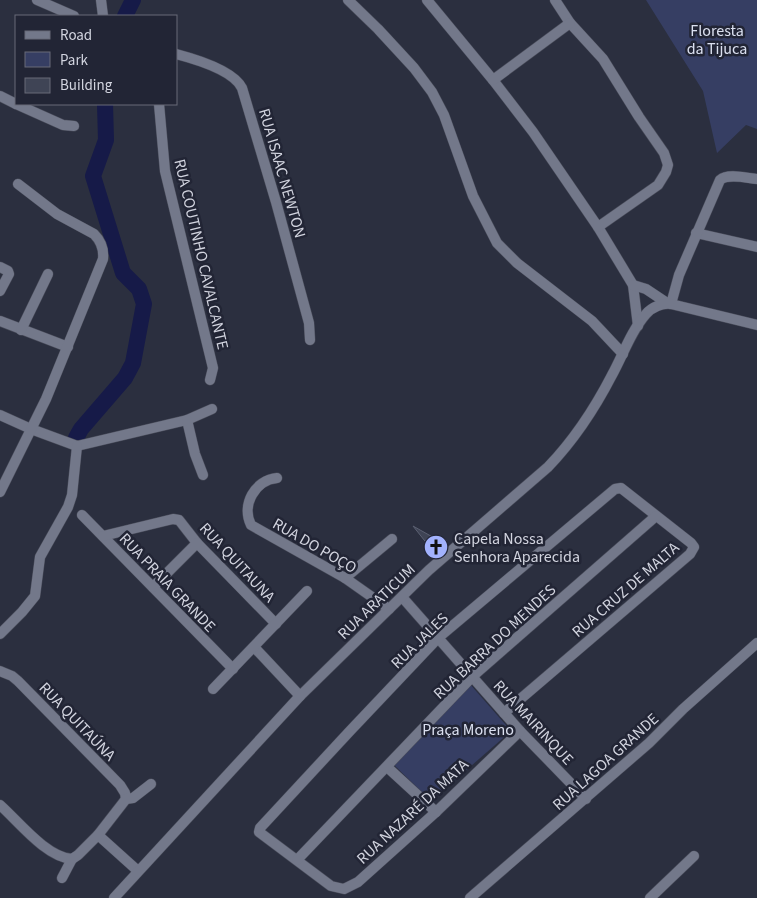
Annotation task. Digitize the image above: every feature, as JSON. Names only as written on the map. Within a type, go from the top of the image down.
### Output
[{"type":"street","points":[[37,0],[72,15]]},
{"type":"street","points":[[101,0],[103,15]]},
{"type":"street","points":[[348,0],[384,36],[432,92],[441,109],[473,196],[497,243],[517,263],[592,321],[623,354]]},
{"type":"street","points":[[427,0],[494,80],[533,132],[598,227],[633,285],[638,326]]},
{"type":"street","points":[[556,0],[570,23],[603,59],[664,153],[668,165],[658,185],[598,227]]},
{"type":"street","points":[[494,80],[570,23]]},
{"type":"street","name":"RUA ISAAC NEWTON","points":[[178,55],[226,73],[239,82],[242,88],[310,323],[310,340]]},
{"type":"street","points":[[0,96],[15,104]]},
{"type":"street","points":[[18,105],[63,125],[74,126]]},
{"type":"street","name":"RUA COUTINHO CAVALCANTE","points":[[159,105],[165,171],[213,368],[210,380]]},
{"type":"street","points":[[668,304],[696,233],[723,178],[728,176],[757,179]]},
{"type":"street","points":[[0,492],[46,399],[104,259],[103,248],[99,239],[94,234],[57,214],[18,184]]},
{"type":"street","points":[[696,233],[757,247]]},
{"type":"street","points":[[0,267],[8,271],[9,274],[0,292]]},
{"type":"street","points":[[21,330],[48,274]]},
{"type":"street","points":[[633,285],[646,289],[668,304],[757,325]]},
{"type":"street","name":"RUA ARATICUM","points":[[114,898],[300,696],[389,609],[558,456],[584,422],[602,394],[638,326],[647,313],[656,306],[668,304]]},
{"type":"street","points":[[0,321],[68,347]]},
{"type":"street","points":[[0,415],[77,446],[187,420],[212,408]]},
{"type":"street","points":[[187,420],[195,454],[203,475]]},
{"type":"street","points":[[0,634],[35,596],[40,557],[68,507],[72,494],[77,446]]},
{"type":"street","name":"RUA DO POÇO","points":[[276,478],[269,479],[251,495],[249,520],[254,527],[345,578],[389,609]]},
{"type":"street","name":"RUA JALES","points":[[297,860],[262,835],[259,832],[260,828],[438,638],[615,489],[622,490]]},
{"type":"street","name":"RUA CRUZ DE MALTA","points":[[504,713],[692,552],[694,547],[692,543],[622,490]]},
{"type":"street","name":"RUA PRAIA GRANDE","points":[[82,515],[232,669]]},
{"type":"street","name":"RUA BARRA DO MENDES","points":[[297,860],[473,676],[656,516]]},
{"type":"street","name":"RUA QUITAUNA","points":[[102,536],[173,519],[180,520],[197,543],[276,624]]},
{"type":"street","points":[[345,578],[392,539]]},
{"type":"street","points":[[152,587],[197,543]]},
{"type":"street","points":[[213,689],[307,591]]},
{"type":"street","name":"RUA MAIRINQUE","points":[[402,597],[520,731],[586,799]]},
{"type":"street","name":"RUA LAGOA GRANDE","points":[[470,898],[586,799],[757,643]]},
{"type":"street","points":[[254,647],[300,696]]},
{"type":"street","name":"RUA QUITAÚNA","points":[[0,671],[18,681],[120,785],[126,793],[126,799]]},
{"type":"street","name":"RUA NAZARÉ DA MATA","points":[[297,860],[331,886],[344,889],[358,882],[436,812],[520,731]]},
{"type":"street","points":[[387,767],[436,812]]},
{"type":"street","points":[[62,878],[72,860],[98,835],[126,799],[133,798],[151,784]]},
{"type":"street","points":[[0,804],[43,846],[57,856],[72,860]]},
{"type":"street","points":[[98,835],[138,871]]},
{"type":"street","points":[[650,898],[694,856]]},
{"type":"green space","name":"Floresta da Tijuca","points":[[646,0],[757,0],[757,129],[746,125],[717,153],[703,91]]},
{"type":"green space","name":"Praça Moreno","points":[[469,683],[511,731],[431,801],[393,764]]},
{"type":"building","name":"Capela Nossa Senhora Aparecida","points":[[413,526],[445,544],[436,555]]},
{"type":"waterway","points":[[126,15],[133,0]]},
{"type":"waterway","points":[[76,438],[81,429],[125,378],[133,363],[144,304],[139,289],[123,273],[93,176],[106,140],[105,105]]},
{"type":"place","name":"Capela Nossa Senhora Aparecida","points":[[436,547]]}]
